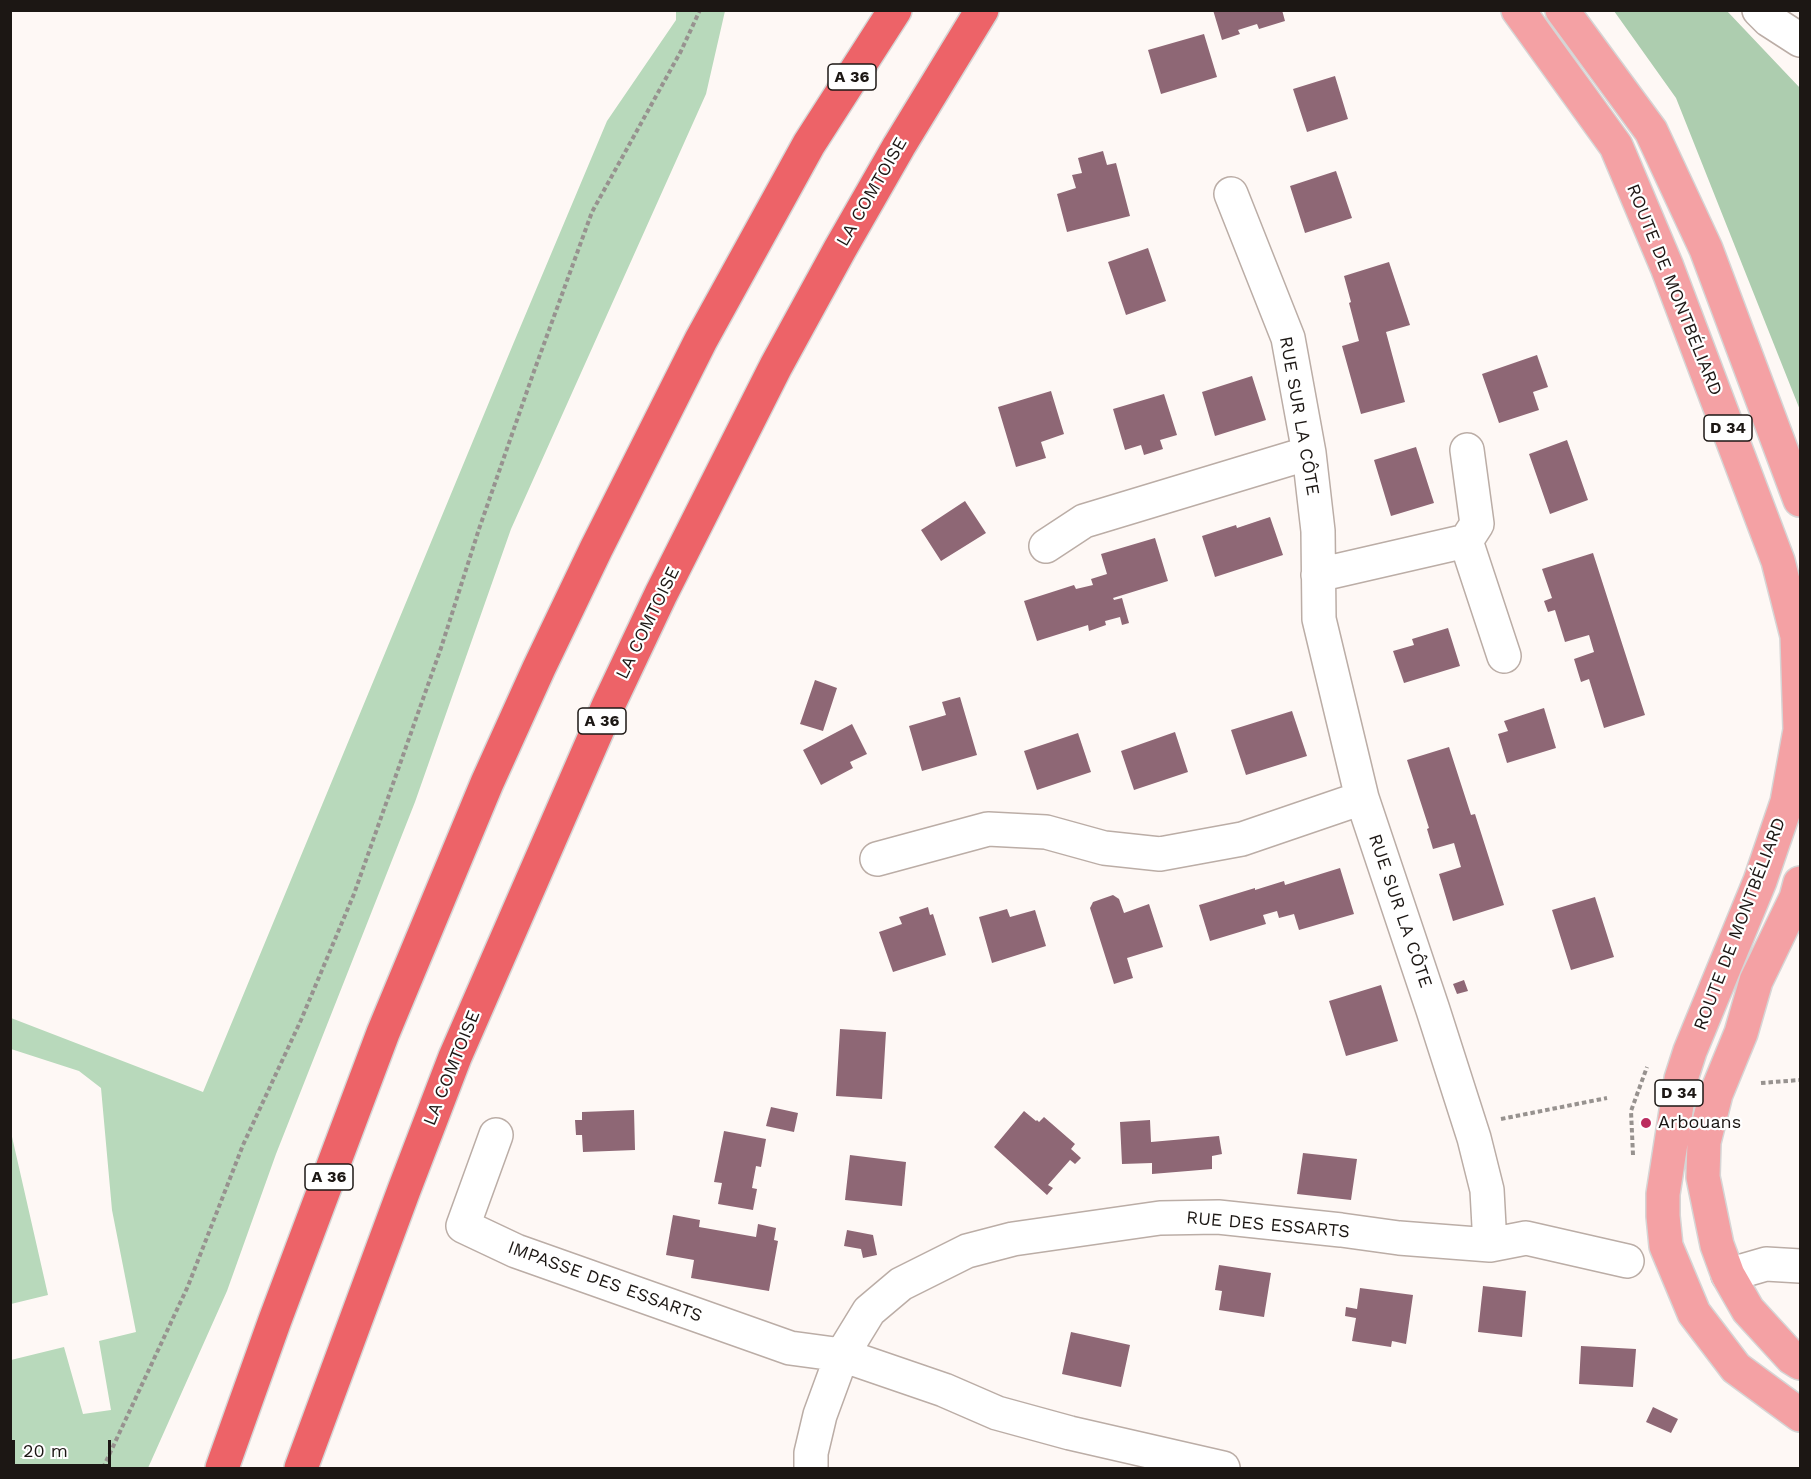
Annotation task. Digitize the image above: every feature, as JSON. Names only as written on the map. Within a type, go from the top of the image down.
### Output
[{"type":"highway","name":"A 36","points":[[222,1468],[383,1033],[487,783],[544,657],[637,468],[701,340],[808,144],[871,10]]},
{"type":"highway","name":"A 36","points":[[808,144],[896,10]]},
{"type":"highway","name":"LA COMTOISE","points":[[301,1468],[455,1057],[608,706],[666,584],[782,356],[898,146],[982,10]]},
{"type":"main road","name":"ROUTE DE MONTBÉLIARD","points":[[1518,10],[1616,146],[1667,267],[1778,561],[1797,636],[1800,730],[1787,802],[1760,881],[1690,1051],[1681,1079],[1663,1194],[1663,1216],[1666,1246],[1694,1313],[1736,1368],[1800,1415]]},
{"type":"main road","name":"D 34","points":[[1562,10],[1651,131],[1706,249],[1800,500]]},
{"type":"main road","name":"ROUTE DE MONTBÉLIARD","points":[[1800,883],[1796,898],[1756,981],[1741,1033],[1716,1094],[1704,1142],[1703,1177],[1717,1245],[1728,1275],[1748,1310],[1792,1358],[1800,1363]]},
{"type":"street","points":[[1759,10],[1769,20],[1800,40]]},
{"type":"street","name":"RUE SUR LA CÔTE","points":[[1231,194],[1288,338],[1309,453],[1318,531],[1319,619],[1362,798],[1471,1125],[1487,1190],[1490,1245]]},
{"type":"street","points":[[1318,575],[1466,541],[1477,524],[1467,450]]},
{"type":"street","points":[[1046,546],[1084,521],[1309,453]]},
{"type":"street","points":[[1466,541],[1504,656]]},
{"type":"street","points":[[878,859],[988,829],[1046,832],[1104,848],[1160,854],[1242,839],[1362,798]]},
{"type":"street","name":"IMPASSE DES ESSARTS","points":[[496,1135],[463,1226],[516,1251],[790,1348],[842,1355]]},
{"type":"street","name":"RUE DES ESSARTS","points":[[811,1468],[811,1453],[820,1415],[842,1355],[869,1311],[901,1284],[967,1251],[1013,1239],[1160,1218],[1218,1217],[1399,1238],[1490,1245],[1526,1238],[1627,1261]]},
{"type":"street","points":[[1728,1275],[1766,1264],[1800,1266]]},
{"type":"street","points":[[842,1355],[944,1390],[997,1413],[1070,1433],[1223,1468]]},
{"type":"path","points":[[103,1468],[188,1286],[243,1145],[301,1020],[354,894],[441,648],[506,452],[592,212],[681,51],[700,10]]},
{"type":"path","points":[[1761,1083],[1800,1080]]},
{"type":"path","points":[[1471,1125],[1607,1098]]},
{"type":"green space","points":[[676,11],[725,11],[706,94],[511,529],[415,802],[276,1154],[227,1291],[148,1468],[11,1468],[11,1360],[64,1347],[83,1414],[111,1410],[99,1341],[136,1332],[112,1210],[101,1088],[79,1071],[11,1049],[11,1018],[203,1092],[607,121],[676,20]]},
{"type":"green space","points":[[1614,11],[1727,11],[1800,88],[1800,410],[1676,98]]},
{"type":"green space","points":[[10,1128],[48,1295],[11,1304],[10,1304]]},
{"type":"building","points":[[1213,10],[1282,10],[1285,21],[1259,29],[1257,24],[1238,30],[1240,34],[1222,40]]},
{"type":"building","points":[[1204,34],[1217,77],[1161,94],[1148,50]]},
{"type":"building","points":[[1335,76],[1348,119],[1307,132],[1293,89]]},
{"type":"building","points":[[1103,151],[1107,165],[1116,163],[1130,216],[1067,232],[1057,194],[1076,188],[1072,175],[1082,173],[1078,158]]},
{"type":"building","points":[[1336,171],[1352,218],[1305,233],[1290,186]]},
{"type":"building","points":[[1148,248],[1166,301],[1126,315],[1108,262]]},
{"type":"building","points":[[1389,262],[1410,325],[1386,332],[1405,402],[1361,414],[1342,346],[1359,341],[1344,276]]},
{"type":"building","points":[[1537,355],[1548,387],[1533,392],[1539,410],[1499,423],[1482,374]]},
{"type":"building","points":[[1252,376],[1266,420],[1215,436],[1202,392]]},
{"type":"building","points":[[1051,391],[1064,434],[1041,442],[1046,458],[1016,467],[998,407]]},
{"type":"building","points":[[1164,394],[1177,435],[1160,440],[1163,449],[1144,455],[1141,445],[1125,450],[1113,409]]},
{"type":"building","points":[[1567,440],[1588,500],[1550,514],[1529,454]]},
{"type":"building","points":[[1416,447],[1434,503],[1391,516],[1374,460]]},
{"type":"building","points":[[965,501],[986,533],[941,561],[921,530]]},
{"type":"building","points":[[1270,517],[1283,555],[1215,577],[1202,536]]},
{"type":"building","points":[[1155,538],[1168,581],[1113,598],[1114,600],[1122,598],[1129,623],[1122,625],[1120,617],[1105,621],[1106,625],[1089,631],[1088,625],[1037,641],[1024,601],[1074,585],[1076,589],[1093,585],[1091,579],[1107,574],[1101,554]]},
{"type":"building","points":[[1593,553],[1645,715],[1604,728],[1589,679],[1581,682],[1574,659],[1594,652],[1589,635],[1565,642],[1555,610],[1548,612],[1544,601],[1552,598],[1542,569]]},
{"type":"building","points":[[1448,628],[1460,666],[1404,683],[1393,651],[1414,645],[1412,639]]},
{"type":"building","points":[[815,680],[837,688],[823,731],[800,724]]},
{"type":"building","points":[[960,697],[977,755],[922,771],[909,726],[946,715],[942,702]]},
{"type":"building","points":[[1544,708],[1556,748],[1507,763],[1498,734],[1508,731],[1504,721]]},
{"type":"building","points":[[1292,711],[1307,756],[1246,775],[1231,730]]},
{"type":"building","points":[[852,724],[867,754],[850,762],[853,768],[821,785],[803,750]]},
{"type":"building","points":[[1175,732],[1188,772],[1134,790],[1121,751]]},
{"type":"building","points":[[1078,733],[1091,772],[1037,790],[1024,751]]},
{"type":"building","points":[[1449,747],[1471,815],[1475,814],[1504,905],[1453,921],[1439,874],[1461,867],[1454,843],[1433,849],[1427,829],[1429,828],[1407,760]]},
{"type":"building","points":[[1340,868],[1354,914],[1299,930],[1294,914],[1279,918],[1277,911],[1263,915],[1266,924],[1210,941],[1199,905],[1284,881],[1285,885]]},
{"type":"building","points":[[1113,895],[1119,899],[1124,913],[1149,904],[1163,947],[1127,958],[1133,978],[1114,984],[1090,908],[1093,902]]},
{"type":"building","points":[[1595,897],[1614,957],[1571,970],[1552,910]]},
{"type":"building","points":[[928,907],[930,915],[933,914],[946,955],[893,972],[879,932],[902,924],[899,917]]},
{"type":"building","points":[[1007,909],[1010,917],[1035,910],[1046,946],[992,963],[979,917]]},
{"type":"building","points":[[1464,980],[1468,991],[1457,994],[1453,984]]},
{"type":"building","points":[[1381,985],[1398,1041],[1346,1056],[1329,1001]]},
{"type":"building","points":[[840,1029],[886,1032],[882,1099],[836,1096]]},
{"type":"building","points":[[771,1107],[798,1113],[794,1132],[766,1126]]},
{"type":"building","points":[[634,1110],[635,1150],[583,1152],[582,1135],[576,1135],[575,1120],[582,1120],[582,1112]]},
{"type":"building","points":[[1024,1111],[1039,1122],[1044,1117],[1075,1144],[1071,1149],[1081,1158],[1075,1164],[1070,1160],[1048,1185],[1053,1188],[1047,1195],[994,1147]]},
{"type":"building","points":[[1150,1120],[1151,1142],[1219,1136],[1222,1154],[1212,1156],[1212,1169],[1152,1174],[1152,1163],[1122,1164],[1120,1122]]},
{"type":"building","points":[[724,1131],[766,1139],[761,1167],[756,1166],[752,1188],[757,1189],[753,1210],[718,1204],[722,1183],[714,1182]]},
{"type":"building","points":[[1303,1153],[1357,1159],[1351,1200],[1297,1194]]},
{"type":"building","points":[[850,1155],[906,1162],[902,1206],[845,1200]]},
{"type":"building","points":[[673,1215],[700,1220],[699,1227],[756,1237],[758,1224],[776,1228],[774,1240],[778,1241],[769,1291],[691,1278],[694,1260],[666,1255]]},
{"type":"building","points":[[847,1230],[873,1235],[877,1255],[863,1258],[861,1249],[844,1246]]},
{"type":"building","points":[[1219,1265],[1271,1273],[1264,1317],[1219,1310],[1222,1291],[1215,1290]]},
{"type":"building","points":[[1483,1286],[1526,1291],[1522,1337],[1478,1332]]},
{"type":"building","points":[[1360,1288],[1413,1295],[1406,1344],[1392,1341],[1391,1347],[1352,1341],[1356,1318],[1345,1316],[1346,1307],[1357,1309]]},
{"type":"building","points":[[1071,1332],[1130,1345],[1121,1387],[1062,1374]]},
{"type":"building","points":[[1581,1346],[1636,1349],[1633,1387],[1579,1384]]},
{"type":"building","points":[[1653,1407],[1678,1419],[1671,1433],[1646,1422]]},
{"type":"place","name":"Arbouans","points":[[1646,1123]]}]
